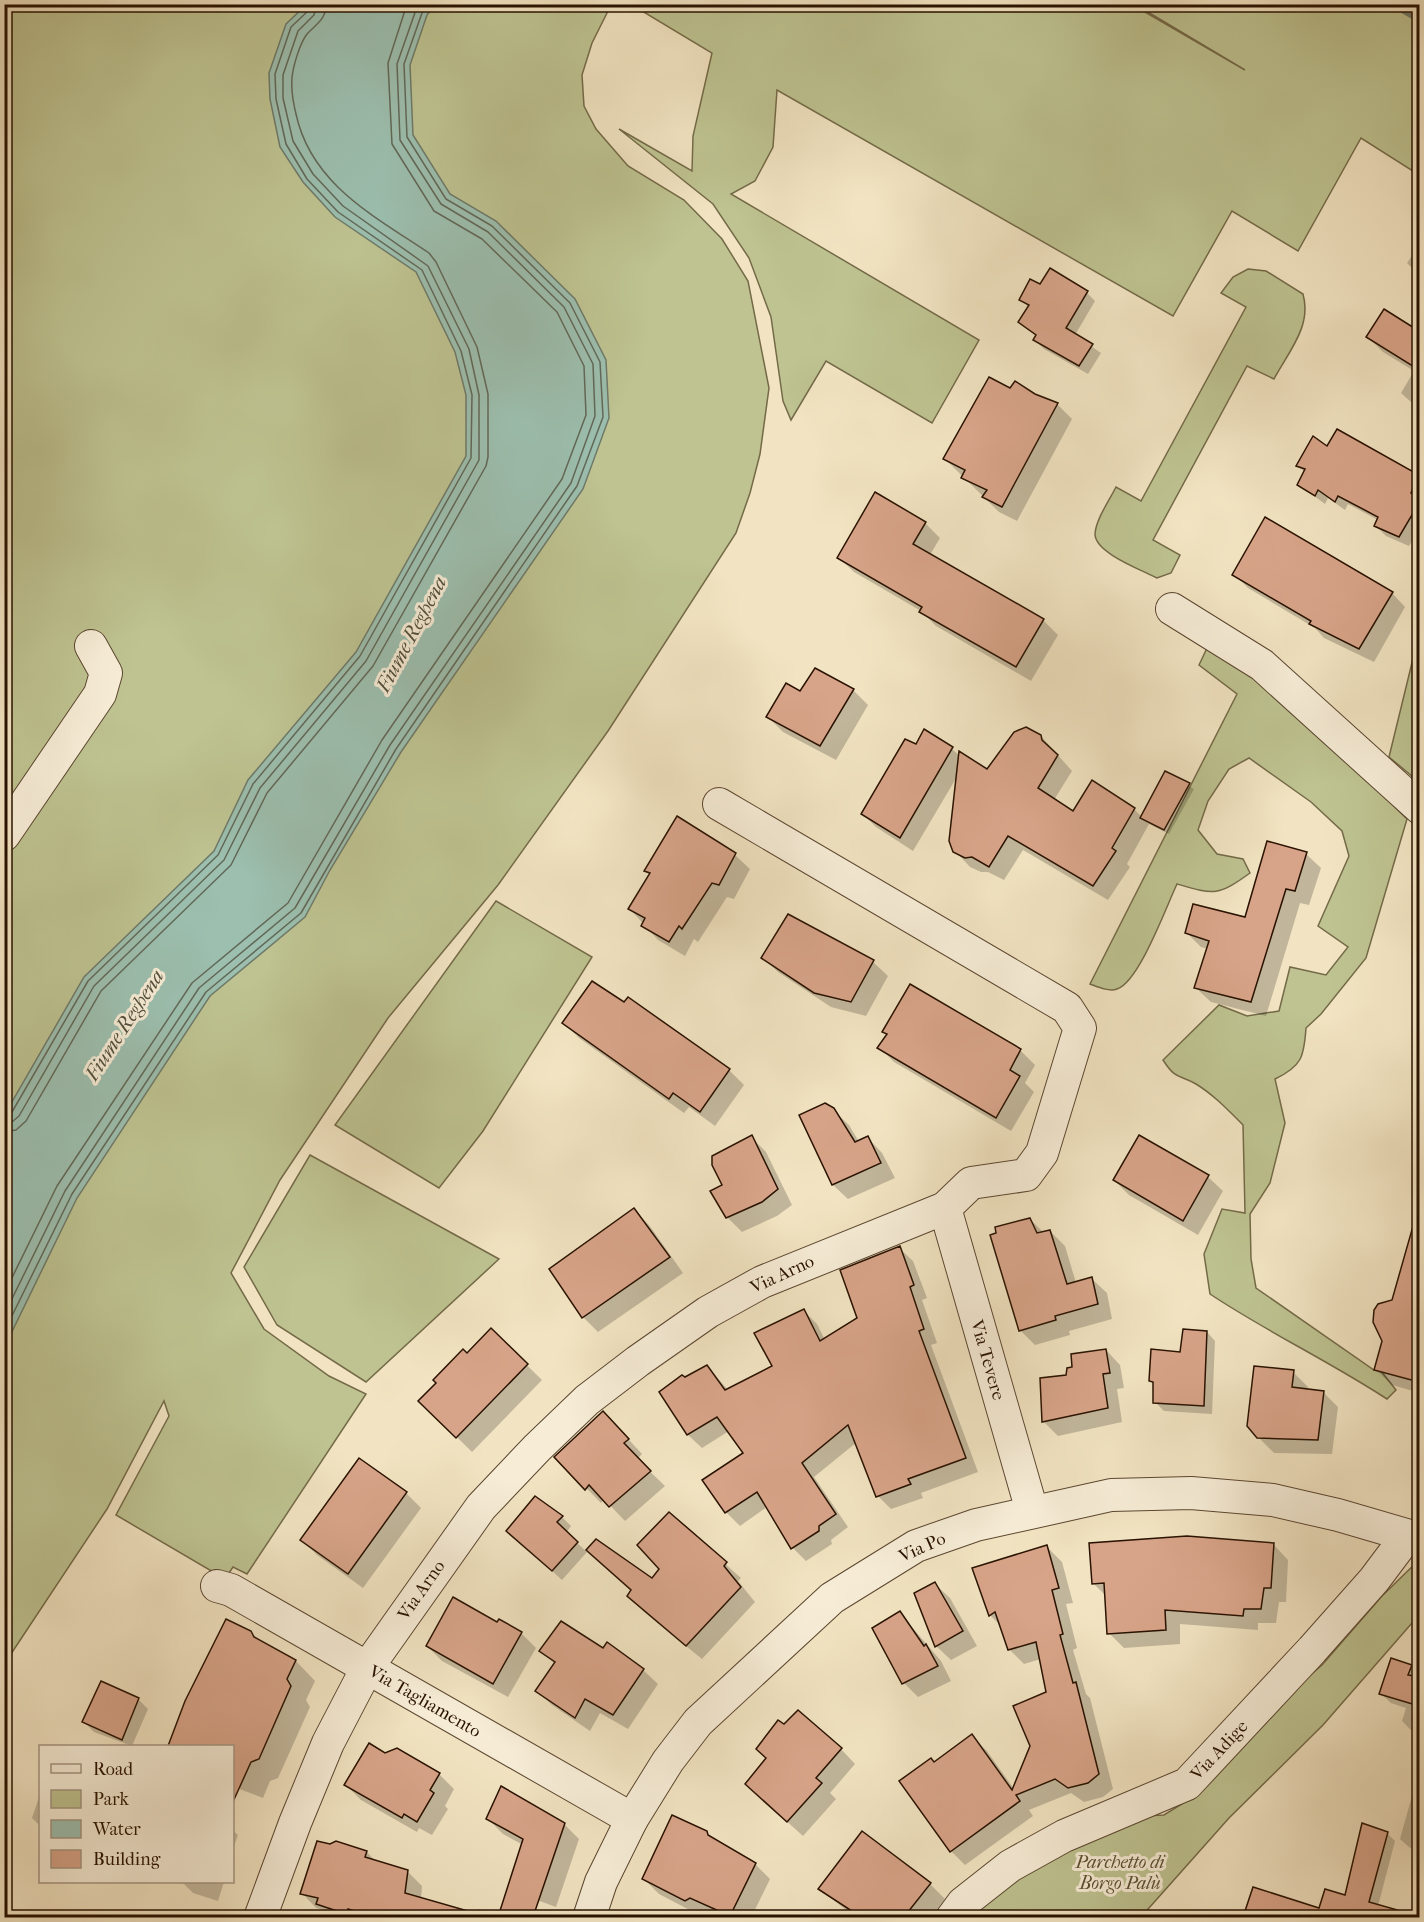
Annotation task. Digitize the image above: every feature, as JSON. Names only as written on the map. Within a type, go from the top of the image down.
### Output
[{"type":"street","points":[[1172,609],[1262,665],[1419,808]]},
{"type":"street","points":[[4,835],[100,694],[106,673],[91,646]]},
{"type":"street","name":"Via Arno","points":[[260,1917],[324,1753],[367,1668],[481,1507],[587,1400],[708,1312],[762,1282],[945,1208],[971,1183],[1026,1175],[1042,1153],[1080,1028],[1075,1017],[1067,1008],[719,804]]},
{"type":"street","name":"Via Tevere","points":[[945,1208],[1032,1511]]},
{"type":"street","name":"Via Po","points":[[589,1917],[601,1882],[632,1819],[668,1761],[698,1722],[832,1598],[916,1546],[976,1525],[1111,1495],[1191,1492],[1273,1500],[1338,1515],[1413,1538]]},
{"type":"street","name":"Via Adige","points":[[952,1917],[963,1903],[1010,1866],[1064,1836],[1187,1784],[1413,1538]]},
{"type":"street","name":"Via Tagliamento","points":[[217,1586],[231,1590],[632,1819]]},
{"type":"green space","points":[[5,5],[611,5],[592,43],[582,75],[584,106],[596,129],[628,166],[684,200],[722,239],[748,281],[769,388],[760,454],[736,533],[608,731],[498,885],[388,1018],[280,1180],[231,1273],[264,1329],[329,1376],[366,1394],[247,1574],[233,1567],[225,1579],[116,1515],[169,1416],[164,1401],[107,1509],[5,1663]]},
{"type":"green space","points":[[632,5],[1133,5],[1245,70],[1136,5],[1419,5],[1419,175],[1361,138],[1298,251],[1232,211],[1173,316],[777,90],[773,147],[755,181],[731,194],[979,340],[932,423],[826,361],[791,420],[783,401],[771,317],[749,258],[713,204],[619,129],[692,171],[693,136],[712,53]]},
{"type":"green space","points":[[1248,269],[1266,271],[1303,294],[1305,306],[1302,328],[1274,379],[1247,366],[1153,540],[1180,555],[1171,573],[1157,578],[1120,560],[1103,548],[1097,541],[1096,528],[1116,487],[1141,501],[1246,307],[1221,293],[1233,277]]},
{"type":"green space","points":[[1419,634],[1419,782],[1389,757]]},
{"type":"green space","points":[[1208,646],[1274,688],[1407,819],[1366,958],[1321,1014],[1306,1028],[1300,1060],[1291,1070],[1275,1079],[1285,1123],[1270,1183],[1250,1214],[1251,1259],[1256,1288],[1374,1370],[1381,1371],[1396,1390],[1387,1399],[1210,1294],[1204,1254],[1222,1209],[1245,1213],[1243,1125],[1209,1093],[1174,1074],[1163,1060],[1219,1005],[1247,1016],[1279,1011],[1290,967],[1326,975],[1348,947],[1318,926],[1349,856],[1342,831],[1311,802],[1249,758],[1229,769],[1208,801],[1198,830],[1217,854],[1243,859],[1250,873],[1230,886],[1216,891],[1200,890],[1177,884],[1143,959],[1134,973],[1117,989],[1104,989],[1090,984],[1237,694],[1199,665]]},
{"type":"green space","points":[[496,901],[592,957],[483,1131],[439,1188],[335,1125]]},
{"type":"green space","points":[[310,1155],[499,1259],[366,1382],[277,1325],[244,1267]]},
{"type":"green space","name":"Parchetto di Borgo Palù","points":[[1419,1560],[1419,1615],[1323,1725],[1229,1818],[1141,1917],[968,1918],[973,1911],[1066,1845],[1142,1816],[1164,1815],[1182,1804],[1277,1704],[1322,1665],[1382,1596]]},
{"type":"water","name":"Fiume Reghena","points":[[306,5],[435,5],[427,15],[410,65],[413,135],[450,194],[496,221],[575,299],[606,360],[609,418],[583,489],[401,752],[330,870],[305,917],[210,996],[77,1198],[5,1346],[5,1114],[84,977],[214,851],[248,780],[356,652],[466,456],[466,395],[455,352],[416,272],[335,217],[303,182],[280,147],[270,99],[269,73],[286,24]]},
{"type":"building","points":[[1050,268],[1088,291],[1066,328],[1093,344],[1079,366],[1033,340],[1036,335],[1018,322],[1029,305],[1019,300],[1030,279],[1040,284]]},
{"type":"building","points":[[1384,309],[1419,331],[1419,370],[1366,337]]},
{"type":"building","points":[[989,377],[1010,388],[1015,381],[1035,394],[1058,403],[1002,507],[982,497],[987,490],[961,478],[965,470],[943,459]]},
{"type":"building","points":[[1337,429],[1419,475],[1411,493],[1419,498],[1419,503],[1399,537],[1374,526],[1378,517],[1338,496],[1335,502],[1318,490],[1315,496],[1297,485],[1305,469],[1296,466],[1313,436],[1327,446]]},
{"type":"building","points":[[875,492],[926,522],[913,544],[1044,619],[1016,667],[919,612],[922,607],[837,558]]},
{"type":"building","points":[[1265,517],[1393,592],[1359,649],[1309,624],[1311,621],[1232,575]]},
{"type":"building","points":[[815,668],[854,689],[820,746],[766,717],[786,683],[800,691]]},
{"type":"building","points":[[1026,727],[1041,735],[1042,740],[1058,755],[1038,788],[1073,811],[1092,780],[1135,808],[1112,848],[1116,851],[1093,886],[1008,836],[989,867],[972,857],[965,858],[953,852],[949,841],[959,751],[987,769],[1014,732]]},
{"type":"building","points":[[924,729],[953,747],[900,838],[861,814],[905,739],[916,744]]},
{"type":"building","points":[[1165,771],[1190,783],[1164,830],[1140,818]]},
{"type":"building","points":[[677,816],[736,853],[719,885],[712,883],[682,929],[679,926],[669,942],[641,926],[645,918],[628,909],[650,873],[644,871]]},
{"type":"building","points":[[1267,841],[1307,852],[1295,891],[1286,889],[1251,1002],[1194,988],[1209,941],[1185,933],[1193,904],[1245,917]]},
{"type":"building","points":[[788,914],[874,960],[851,1002],[814,993],[761,958]]},
{"type":"building","points":[[592,981],[624,1002],[628,997],[730,1069],[700,1112],[673,1093],[669,1099],[562,1023]]},
{"type":"building","points":[[910,984],[1021,1049],[1010,1070],[1020,1076],[996,1118],[877,1048],[887,1034],[882,1032]]},
{"type":"building","points":[[825,1103],[834,1108],[855,1142],[868,1136],[881,1163],[832,1185],[799,1115]]},
{"type":"building","points":[[752,1135],[778,1189],[762,1202],[726,1218],[710,1191],[722,1185],[712,1165],[712,1156]]},
{"type":"building","points":[[1139,1135],[1209,1175],[1183,1221],[1113,1180]]},
{"type":"building","points":[[634,1208],[670,1257],[582,1318],[549,1269]]},
{"type":"building","points":[[1030,1218],[1037,1233],[1050,1230],[1067,1284],[1092,1277],[1098,1304],[1055,1316],[1056,1320],[1019,1331],[990,1235],[996,1233],[995,1227]]},
{"type":"building","points":[[1413,1226],[1419,1227],[1419,1382],[1374,1370],[1382,1341],[1373,1322],[1374,1310],[1378,1304],[1392,1300]]},
{"type":"building","points":[[900,1246],[914,1285],[910,1287],[924,1329],[919,1331],[966,1458],[908,1479],[911,1484],[876,1497],[848,1425],[802,1463],[836,1514],[819,1526],[819,1531],[791,1549],[757,1492],[725,1513],[702,1480],[743,1453],[717,1417],[687,1435],[659,1392],[682,1375],[685,1377],[707,1365],[725,1390],[772,1366],[754,1333],[804,1309],[820,1341],[857,1318],[840,1270]]},
{"type":"building","points":[[491,1328],[528,1364],[456,1438],[418,1401],[436,1383],[433,1380],[463,1349],[467,1353]]},
{"type":"building","points":[[1183,1329],[1207,1331],[1204,1406],[1153,1403],[1153,1382],[1149,1381],[1151,1349],[1180,1352]]},
{"type":"building","points":[[1106,1349],[1110,1373],[1103,1374],[1108,1408],[1042,1422],[1040,1378],[1066,1375],[1067,1368],[1072,1367],[1071,1354]]},
{"type":"building","points":[[1254,1366],[1294,1370],[1292,1387],[1324,1391],[1318,1440],[1257,1438],[1247,1426]]},
{"type":"building","points":[[603,1411],[629,1439],[624,1443],[651,1471],[609,1507],[589,1485],[585,1490],[554,1457]]},
{"type":"building","points":[[359,1458],[407,1492],[348,1574],[300,1540]]},
{"type":"building","points":[[535,1496],[563,1516],[557,1522],[578,1542],[552,1571],[506,1531]]},
{"type":"building","points":[[669,1512],[727,1562],[724,1566],[741,1587],[686,1646],[627,1596],[631,1590],[586,1550],[596,1539],[652,1578],[659,1569],[637,1545]]},
{"type":"building","points":[[1187,1536],[1274,1543],[1271,1588],[1264,1588],[1261,1609],[1244,1609],[1243,1616],[1165,1610],[1166,1630],[1107,1634],[1104,1583],[1092,1584],[1089,1543]]},
{"type":"building","points":[[1047,1545],[1059,1588],[1052,1590],[1063,1634],[1060,1635],[1073,1683],[1076,1682],[1099,1774],[1088,1783],[1068,1788],[1055,1779],[1016,1795],[1020,1801],[950,1852],[899,1781],[931,1758],[934,1762],[972,1734],[1012,1790],[1030,1746],[1013,1706],[1046,1692],[1036,1642],[1008,1650],[995,1612],[989,1616],[972,1568]]},
{"type":"building","points":[[935,1582],[963,1631],[935,1647],[914,1593]]},
{"type":"building","points":[[453,1597],[497,1622],[499,1619],[522,1632],[493,1684],[426,1646]]},
{"type":"building","points":[[900,1611],[924,1646],[926,1644],[938,1666],[902,1684],[872,1628]]},
{"type":"building","points":[[226,1619],[251,1631],[254,1637],[296,1660],[287,1679],[291,1686],[259,1759],[251,1762],[234,1800],[234,1745],[168,1745],[185,1701]]},
{"type":"building","points":[[561,1621],[603,1648],[607,1642],[644,1669],[613,1715],[585,1699],[575,1718],[535,1691],[555,1662],[539,1651]]},
{"type":"building","points":[[1391,1658],[1412,1665],[1408,1675],[1419,1677],[1419,1706],[1379,1694]]},
{"type":"building","points":[[101,1681],[139,1698],[122,1740],[82,1722]]},
{"type":"building","points":[[798,1710],[842,1748],[816,1778],[822,1783],[787,1822],[745,1784],[766,1758],[756,1749],[778,1720],[784,1724]]},
{"type":"building","points":[[369,1743],[385,1753],[397,1748],[440,1773],[430,1790],[434,1793],[417,1822],[404,1814],[402,1818],[344,1785]]},
{"type":"building","points":[[501,1786],[565,1823],[533,1917],[498,1917],[523,1839],[486,1819]]},
{"type":"building","points":[[672,1815],[707,1831],[708,1835],[756,1863],[730,1916],[690,1898],[685,1901],[642,1879]]},
{"type":"building","points":[[1362,1823],[1388,1832],[1369,1902],[1401,1911],[1400,1917],[1243,1917],[1253,1887],[1319,1908],[1325,1889],[1345,1895]]},
{"type":"building","points":[[862,1831],[931,1883],[904,1917],[861,1917],[818,1889]]},
{"type":"building","points":[[317,1841],[330,1844],[336,1841],[367,1851],[365,1857],[408,1870],[405,1893],[468,1911],[467,1917],[373,1917],[348,1909],[346,1914],[316,1904],[318,1898],[300,1894]]},
{"type":"waterway","points":[[1394,4],[1420,19]]}]
